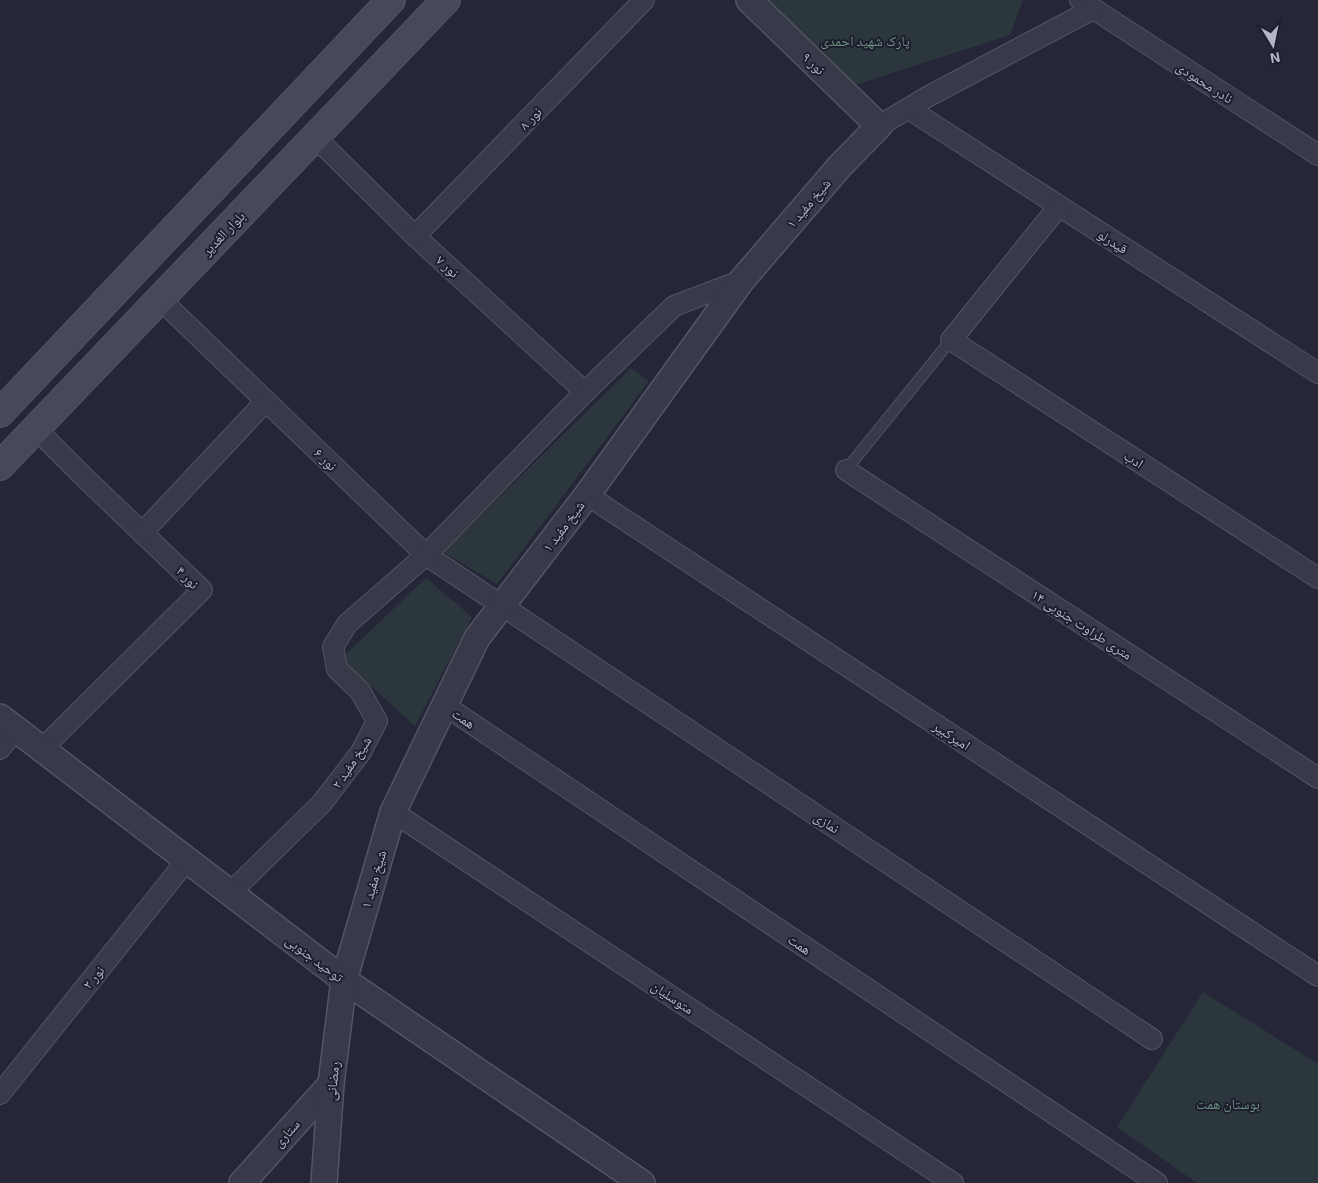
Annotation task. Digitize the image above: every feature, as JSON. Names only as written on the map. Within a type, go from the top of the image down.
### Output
[{"type":"main road","points":[[0,413],[391,0]]},
{"type":"main road","name":"بلوار الغدیر","points":[[0,466],[446,0]]},
{"type":"street","name":"نور ۸","points":[[415,236],[644,0]]},
{"type":"street","name":"نور ۹","points":[[749,0],[879,126]]},
{"type":"street","name":"نادر محمودی","points":[[879,126],[1086,4],[1318,155]]},
{"type":"street","name":"قیدرلو","points":[[909,109],[1318,373]]},
{"type":"street","name":"شیخ مفید ۱","points":[[344,980],[392,812],[477,638],[587,495],[742,280],[840,166],[879,126]]},
{"type":"street","name":"نور ۷","points":[[314,137],[415,236],[585,392]]},
{"type":"street","points":[[951,340],[1059,206]]},
{"type":"street","points":[[426,555],[585,392],[674,306],[742,280]]},
{"type":"street","name":"نور ۶","points":[[160,299],[426,555],[502,606]]},
{"type":"street","name":"ادب","points":[[951,340],[1318,578]]},
{"type":"street","points":[[142,533],[266,401]]},
{"type":"street","name":"نور ۴","points":[[35,428],[202,590],[42,749]]},
{"type":"street","name":"۱۴ متری طراوت جنوبی","points":[[846,470],[1318,778]]},
{"type":"street","name":"امیرکبیر","points":[[587,495],[1318,976]]},
{"type":"street","name":"شیخ مفید ۲","points":[[230,893],[322,804],[361,752],[376,721],[360,691],[337,669],[333,647],[347,624],[426,555]]},
{"type":"street","name":"نمازی","points":[[502,606],[1152,1039]]},
{"type":"street","name":"همت","points":[[444,705],[1157,1183]]},
{"type":"street","points":[[0,749],[8,723]]},
{"type":"street","name":"توحید جنوبی","points":[[8,723],[344,980],[642,1183]]},
{"type":"street","name":"متوسلیان","points":[[392,812],[953,1183]]},
{"type":"street","name":"نور ۲","points":[[0,1094],[187,860]]},
{"type":"street","name":"رمضانی","points":[[324,1183],[331,1084],[344,980]]},
{"type":"street","name":"ستاری","points":[[242,1183],[331,1084]]},
{"type":"lane","points":[[846,470],[951,340]]},
{"type":"green space","name":"پارک شهید احمدی","points":[[769,0],[1023,0],[1010,35],[852,86]]},
{"type":"green space","points":[[631,368],[649,381],[497,584],[443,552]]},
{"type":"green space","points":[[426,578],[472,617],[415,726],[341,659]]},
{"type":"green space","name":"بوستان همت","points":[[1203,992],[1318,1064],[1318,1183],[1197,1183],[1117,1127]]}]
